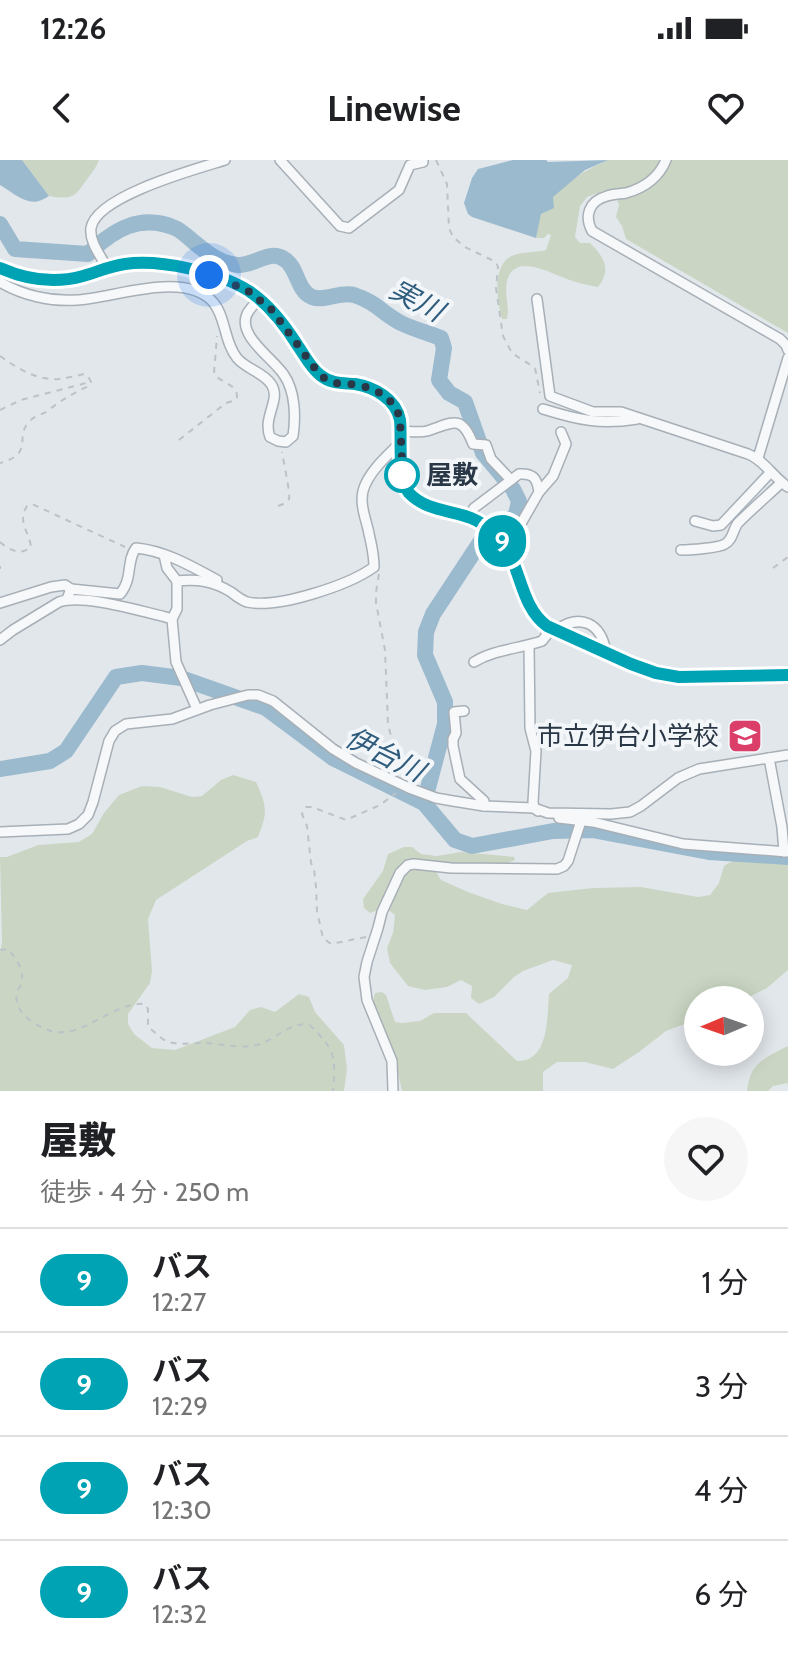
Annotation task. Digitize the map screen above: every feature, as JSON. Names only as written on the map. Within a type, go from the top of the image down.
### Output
[{"type":"main road","points":[[0,268],[18,276],[62,281],[125,264],[150,263],[191,269],[238,286],[259,299],[283,324],[319,374],[329,381],[354,384],[381,394],[392,402],[398,412],[403,481],[408,492],[434,508],[469,517],[486,526],[507,548],[539,621],[656,673],[679,677],[788,675]]},
{"type":"street","points":[[107,268],[92,241],[90,230],[94,220],[106,208],[116,200],[179,174],[225,160]]},
{"type":"street","points":[[280,160],[340,226],[349,228],[399,190],[410,165],[423,160]]},
{"type":"street","points":[[666,160],[653,179],[626,193],[603,197],[595,202],[587,215],[592,231],[780,339],[788,350]]},
{"type":"street","points":[[0,282],[18,292],[59,300],[93,299],[173,286],[194,289],[203,294],[215,304],[231,350],[241,363],[271,384],[274,403],[266,428],[270,437],[286,442],[293,436],[295,424],[291,388],[272,359],[253,341],[245,324],[246,316],[259,299]]},
{"type":"street","points":[[537,299],[550,396],[593,412],[621,412],[758,458],[785,485],[735,526],[730,540],[725,544],[696,551],[681,550]]},
{"type":"street","points":[[758,458],[788,358]]},
{"type":"street","points":[[543,409],[577,420],[639,419]]},
{"type":"street","points":[[177,581],[199,579],[228,590],[245,601],[283,602],[352,580],[374,567],[374,548],[362,506],[363,492],[369,478],[401,436],[441,424],[455,422],[468,431],[473,444],[486,445],[491,459],[508,482]]},
{"type":"street","points":[[507,548],[539,492],[553,476],[566,444],[561,432]]},
{"type":"street","points":[[695,521],[721,525],[770,473]]},
{"type":"street","points":[[469,517],[474,508],[519,474],[533,475],[539,492]]},
{"type":"street","points":[[0,640],[69,594],[120,594],[130,577],[132,554],[136,548],[179,559],[224,584],[228,590]]},
{"type":"street","points":[[164,555],[167,568],[177,581],[177,609],[172,619],[176,662],[197,709]]},
{"type":"street","points":[[0,603],[65,585],[69,594]]},
{"type":"street","points":[[69,594],[172,619]]},
{"type":"street","points":[[474,662],[483,656],[542,641],[552,628],[585,621],[599,634],[606,652]]},
{"type":"street","points":[[529,645],[530,728],[536,751],[534,808]]},
{"type":"street","points":[[0,832],[68,829],[79,824],[88,815],[93,802],[109,741],[115,731],[126,724],[172,719],[248,695],[267,697],[343,756],[401,784],[436,798],[484,806],[534,808],[548,813],[630,812],[688,772],[788,755]]},
{"type":"street","points":[[464,711],[454,712],[456,733],[453,746],[458,774],[484,801],[484,806]]},
{"type":"street","points":[[534,808],[546,817],[683,844],[786,852],[769,758]]},
{"type":"street","points":[[393,1091],[392,1061],[365,988],[367,962],[382,912],[400,873],[408,865],[414,864],[451,868],[557,869],[568,861],[580,824]]},
{"type":"path","points":[[436,160],[447,184],[449,228],[453,237],[465,247],[496,262],[496,288],[503,336],[512,353],[535,368],[543,409]]},
{"type":"path","points":[[179,440],[226,403],[237,398],[235,388],[219,380],[214,373],[217,334]]},
{"type":"path","points":[[0,356],[41,378],[56,380],[84,374],[91,382]]},
{"type":"path","points":[[0,410],[21,400],[91,382]]},
{"type":"path","points":[[0,463],[20,453],[25,428],[30,420],[91,382]]},
{"type":"path","points":[[278,506],[288,502],[290,497],[282,442]]},
{"type":"path","points":[[0,542],[7,549],[19,552],[31,547],[22,517],[27,506],[32,504],[134,551]]},
{"type":"path","points":[[773,568],[788,557]]},
{"type":"path","points":[[381,568],[376,592],[385,650],[388,724],[399,762],[401,784]]},
{"type":"path","points":[[376,937],[358,937],[331,944],[323,938],[307,826],[302,814],[306,807],[312,807],[346,820],[380,805],[395,794]]},
{"type":"path","points":[[0,950],[8,949],[18,961],[22,984],[17,992],[18,1007],[31,1022],[49,1031],[67,1032],[92,1023],[116,1009],[139,1004],[145,1004],[148,1009],[148,1027],[164,1041],[178,1044],[258,1045],[283,1030],[309,1024],[329,1045],[334,1058],[333,1091]]},
{"type":"green space","points":[[22,160],[99,160],[76,193],[64,198],[49,196]]},
{"type":"green space","points":[[608,160],[788,160],[788,333],[626,239],[616,217],[617,199],[603,191],[587,197],[580,206],[575,237],[580,243],[590,243],[602,258],[605,274],[598,287],[542,269],[517,268],[507,281],[508,314],[507,319],[502,319],[498,283],[502,266],[514,255],[546,250],[551,235],[536,238],[542,212],[548,203],[570,181]]},
{"type":"green space","points":[[233,775],[256,782],[260,790],[265,809],[258,837],[156,900],[148,919],[150,983],[128,1014],[128,1024],[134,1034],[152,1048],[175,1050],[235,1027],[250,1010],[261,1007],[275,1012],[299,994],[309,997],[315,1012],[344,1045],[347,1069],[344,1091],[0,1091],[0,857],[38,845],[79,842],[92,834],[119,795],[142,786],[160,787],[192,797],[202,796],[221,780]]},
{"type":"green space","points":[[412,847],[421,854],[437,856],[461,852],[514,857],[515,860],[508,863],[437,865],[435,870],[441,880],[468,892],[527,910],[548,893],[593,888],[641,887],[698,897],[710,895],[719,883],[724,866],[736,859],[788,864],[788,970],[764,990],[764,986],[684,986],[684,1024],[666,1031],[613,1069],[585,1062],[557,1062],[543,1072],[543,1091],[402,1091],[394,1058],[376,1016],[375,993],[386,995],[395,1022],[420,1021],[434,1013],[466,1013],[517,1061],[527,1059],[541,1047],[549,994],[568,978],[572,965],[553,960],[523,971],[494,997],[479,1004],[471,998],[472,986],[461,980],[447,987],[425,990],[408,986],[390,963],[387,948],[395,915],[385,907],[370,913],[364,908],[363,899],[383,871],[388,854]]},
{"type":"green space","points":[[788,1046],[788,1083],[773,1086],[768,1091],[747,1091],[751,1073],[756,1066],[764,1066],[766,1058]]},
{"type":"water","points":[[0,160],[22,160],[49,196],[36,202],[30,201],[0,185]]},
{"type":"water","points":[[513,160],[608,160],[585,170],[553,197],[554,208],[541,214],[536,238],[472,217],[464,203],[478,169]]},
{"type":"waterway","name":"実川","points":[[0,224],[15,249],[88,254],[128,226],[150,222],[162,224],[178,229],[209,254],[226,263],[244,265],[278,256],[289,263],[303,289],[312,297],[354,295],[401,323],[441,338],[444,348],[439,380],[449,393],[465,402],[483,453],[519,501],[516,515],[483,538],[433,614],[426,632],[425,655],[445,702],[445,724],[424,803]]},
{"type":"waterway","name":"伊台川","points":[[0,769],[50,761],[66,751],[116,677],[142,673],[181,678],[266,708],[333,758],[424,803],[455,840],[472,846],[553,831],[592,830],[709,852],[788,857]]},
{"type":"bus line","name":"9","points":[[0,268],[18,276],[62,281],[125,264],[150,263],[191,269],[247,290],[272,310],[319,374],[329,381],[368,388],[392,402],[400,420],[401,468],[408,492],[434,508],[469,517],[500,538],[513,559],[539,621],[656,673],[679,677],[788,675]]},
{"type":"place","name":"屋敷","points":[[402,475]]},
{"type":"place","name":"市立伊台小学校","points":[[745,736]]},
{"type":"route","points":[[209,275],[247,290],[272,310],[310,365],[329,381],[368,388],[392,402],[400,420],[403,481],[402,475]]}]
